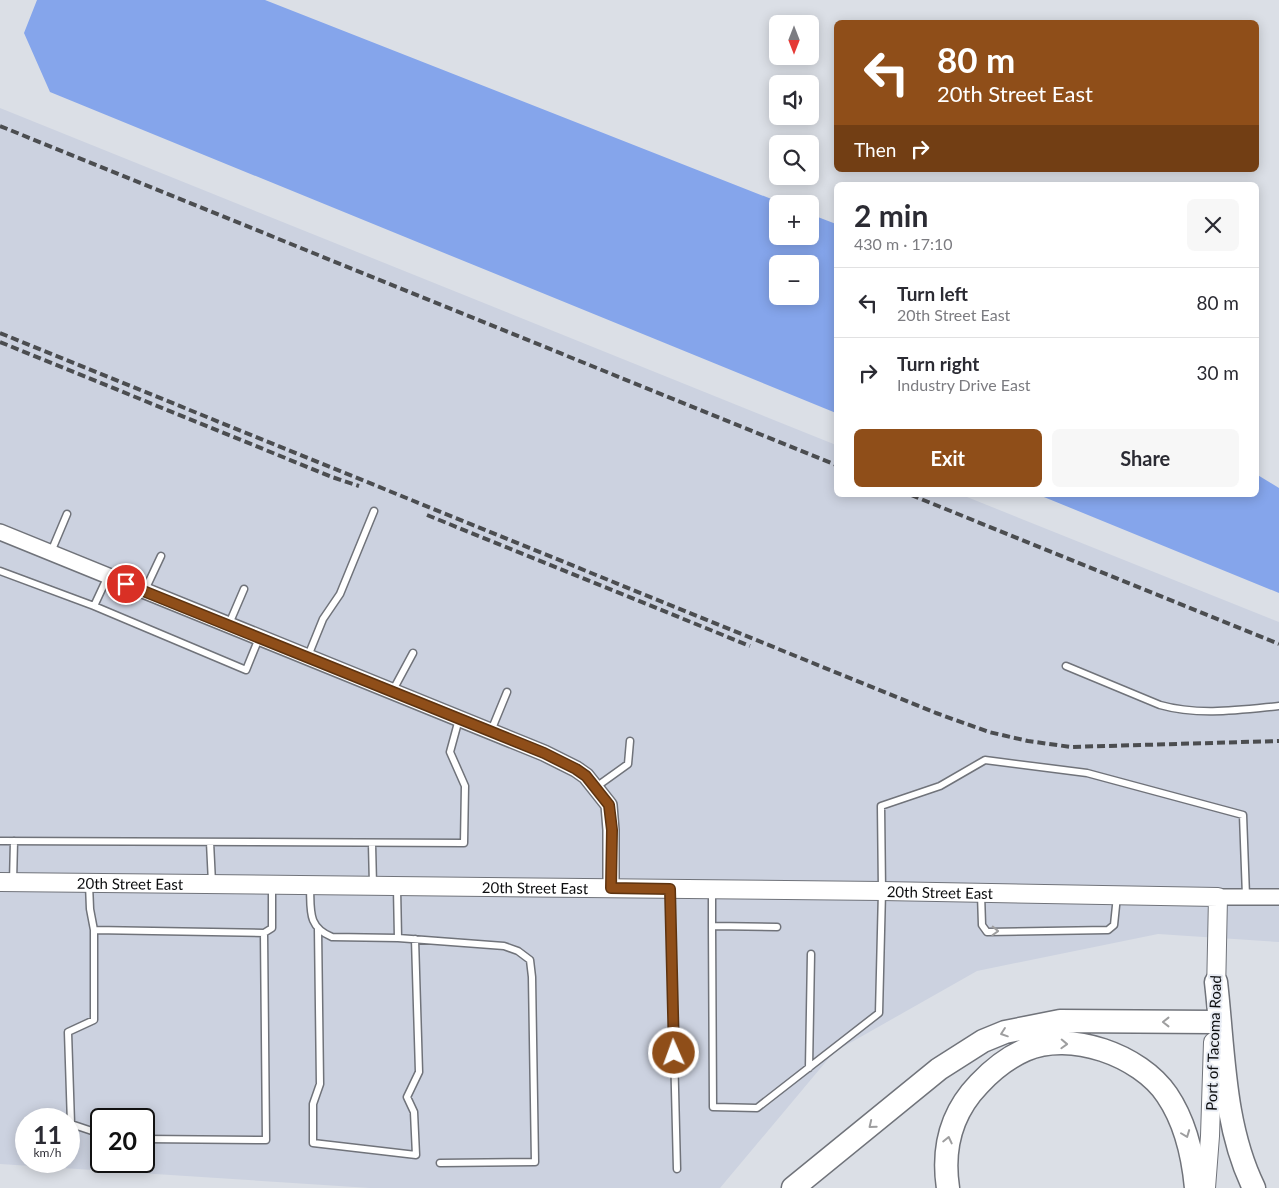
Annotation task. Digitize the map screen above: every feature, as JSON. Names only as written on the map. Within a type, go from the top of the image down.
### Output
[{"type":"highway","points":[[1216,982],[1230,1118],[1237,1147],[1254,1188]]},
{"type":"highway","points":[[793,1188],[939,1069],[983,1041],[1004,1032],[1060,1021],[1214,1022]]},
{"type":"highway","points":[[948,1188],[946,1151],[948,1139],[956,1115],[968,1095],[1004,1062],[1025,1050],[1052,1044],[1082,1046],[1117,1055],[1145,1070],[1167,1094],[1179,1116],[1190,1143],[1196,1188]]},
{"type":"main road","name":"20th Street East","points":[[6,883],[712,889],[1218,897]]},
{"type":"main road","name":"Port of Tacoma Road","points":[[1206,1188],[1210,1136],[1218,897]]},
{"type":"street","points":[[0,532],[544,753],[576,769],[596,786],[609,805],[611,813],[611,888]]},
{"type":"street","name":"20th Street East","points":[[1218,897],[1279,897]]},
{"type":"lane","points":[[307,658],[323,619],[340,594],[374,511]]},
{"type":"lane","points":[[50,553],[67,514]]},
{"type":"lane","points":[[145,591],[161,556]]},
{"type":"lane","points":[[0,571],[94,606],[246,670],[259,638]]},
{"type":"lane","points":[[94,606],[108,576]]},
{"type":"lane","points":[[229,626],[244,589]]},
{"type":"lane","points":[[392,692],[413,654]]},
{"type":"lane","points":[[1066,666],[1160,705],[1181,710],[1204,712],[1279,706]]},
{"type":"lane","points":[[491,732],[507,692]]},
{"type":"lane","points":[[0,840],[372,844],[464,843],[464,786],[450,752],[459,719]]},
{"type":"lane","points":[[596,786],[628,764],[630,741]]},
{"type":"lane","points":[[712,889],[713,1107],[757,1108],[879,1013],[882,891],[880,806],[940,786],[985,760],[1087,773],[1243,815],[1246,897]]},
{"type":"lane","points":[[6,883],[14,840]]},
{"type":"lane","points":[[210,842],[212,885]]},
{"type":"lane","points":[[372,844],[373,886]]},
{"type":"lane","points":[[88,884],[94,930],[94,1020],[68,1032],[71,1124],[90,1130]]},
{"type":"lane","points":[[94,930],[264,933],[272,928],[272,886]]},
{"type":"lane","points":[[310,886],[312,919],[318,929],[332,937],[398,938],[504,946],[518,951],[530,960],[532,977],[535,1162],[440,1163]]},
{"type":"lane","points":[[397,886],[398,938]]},
{"type":"lane","points":[[670,889],[677,1170]]},
{"type":"lane","points":[[980,893],[982,925],[987,932],[1108,930],[1114,925],[1117,895]]},
{"type":"lane","points":[[712,926],[777,927]]},
{"type":"lane","points":[[318,929],[320,1084],[313,1104],[312,1143],[416,1155],[414,1112],[407,1097],[419,1072],[415,939]]},
{"type":"lane","points":[[155,1139],[266,1140],[264,933]]},
{"type":"lane","points":[[809,1068],[811,954]]},
{"type":"shaded area","points":[[37,0],[265,0],[769,198],[769,245],[819,245],[819,217],[834,223],[834,412],[50,92],[24,33]]},
{"type":"shaded area","points":[[0,108],[834,444],[834,497],[967,497],[1279,622],[1279,942],[1158,934],[977,971],[834,1052],[720,1188],[370,1188],[139,1173],[155,1173],[155,1108],[90,1108],[90,1170],[80,1169],[80,1108],[15,1108],[15,1165],[0,1164]]},
{"type":"shaded area","points":[[1259,476],[1279,488],[1279,593],[1044,497],[1259,497]]},
{"type":"railway","points":[[0,126],[834,464]]},
{"type":"railway","points":[[0,333],[936,713],[989,732],[1028,741],[1071,747],[1279,741]]},
{"type":"railway","points":[[0,342],[332,477],[359,486]]},
{"type":"railway","points":[[916,497],[1279,644]]},
{"type":"railway","points":[[427,515],[750,646]]},
{"type":"route","points":[[126,584],[544,753],[576,769],[591,780],[609,805],[611,813],[611,888],[670,889],[674,1053]]}]
